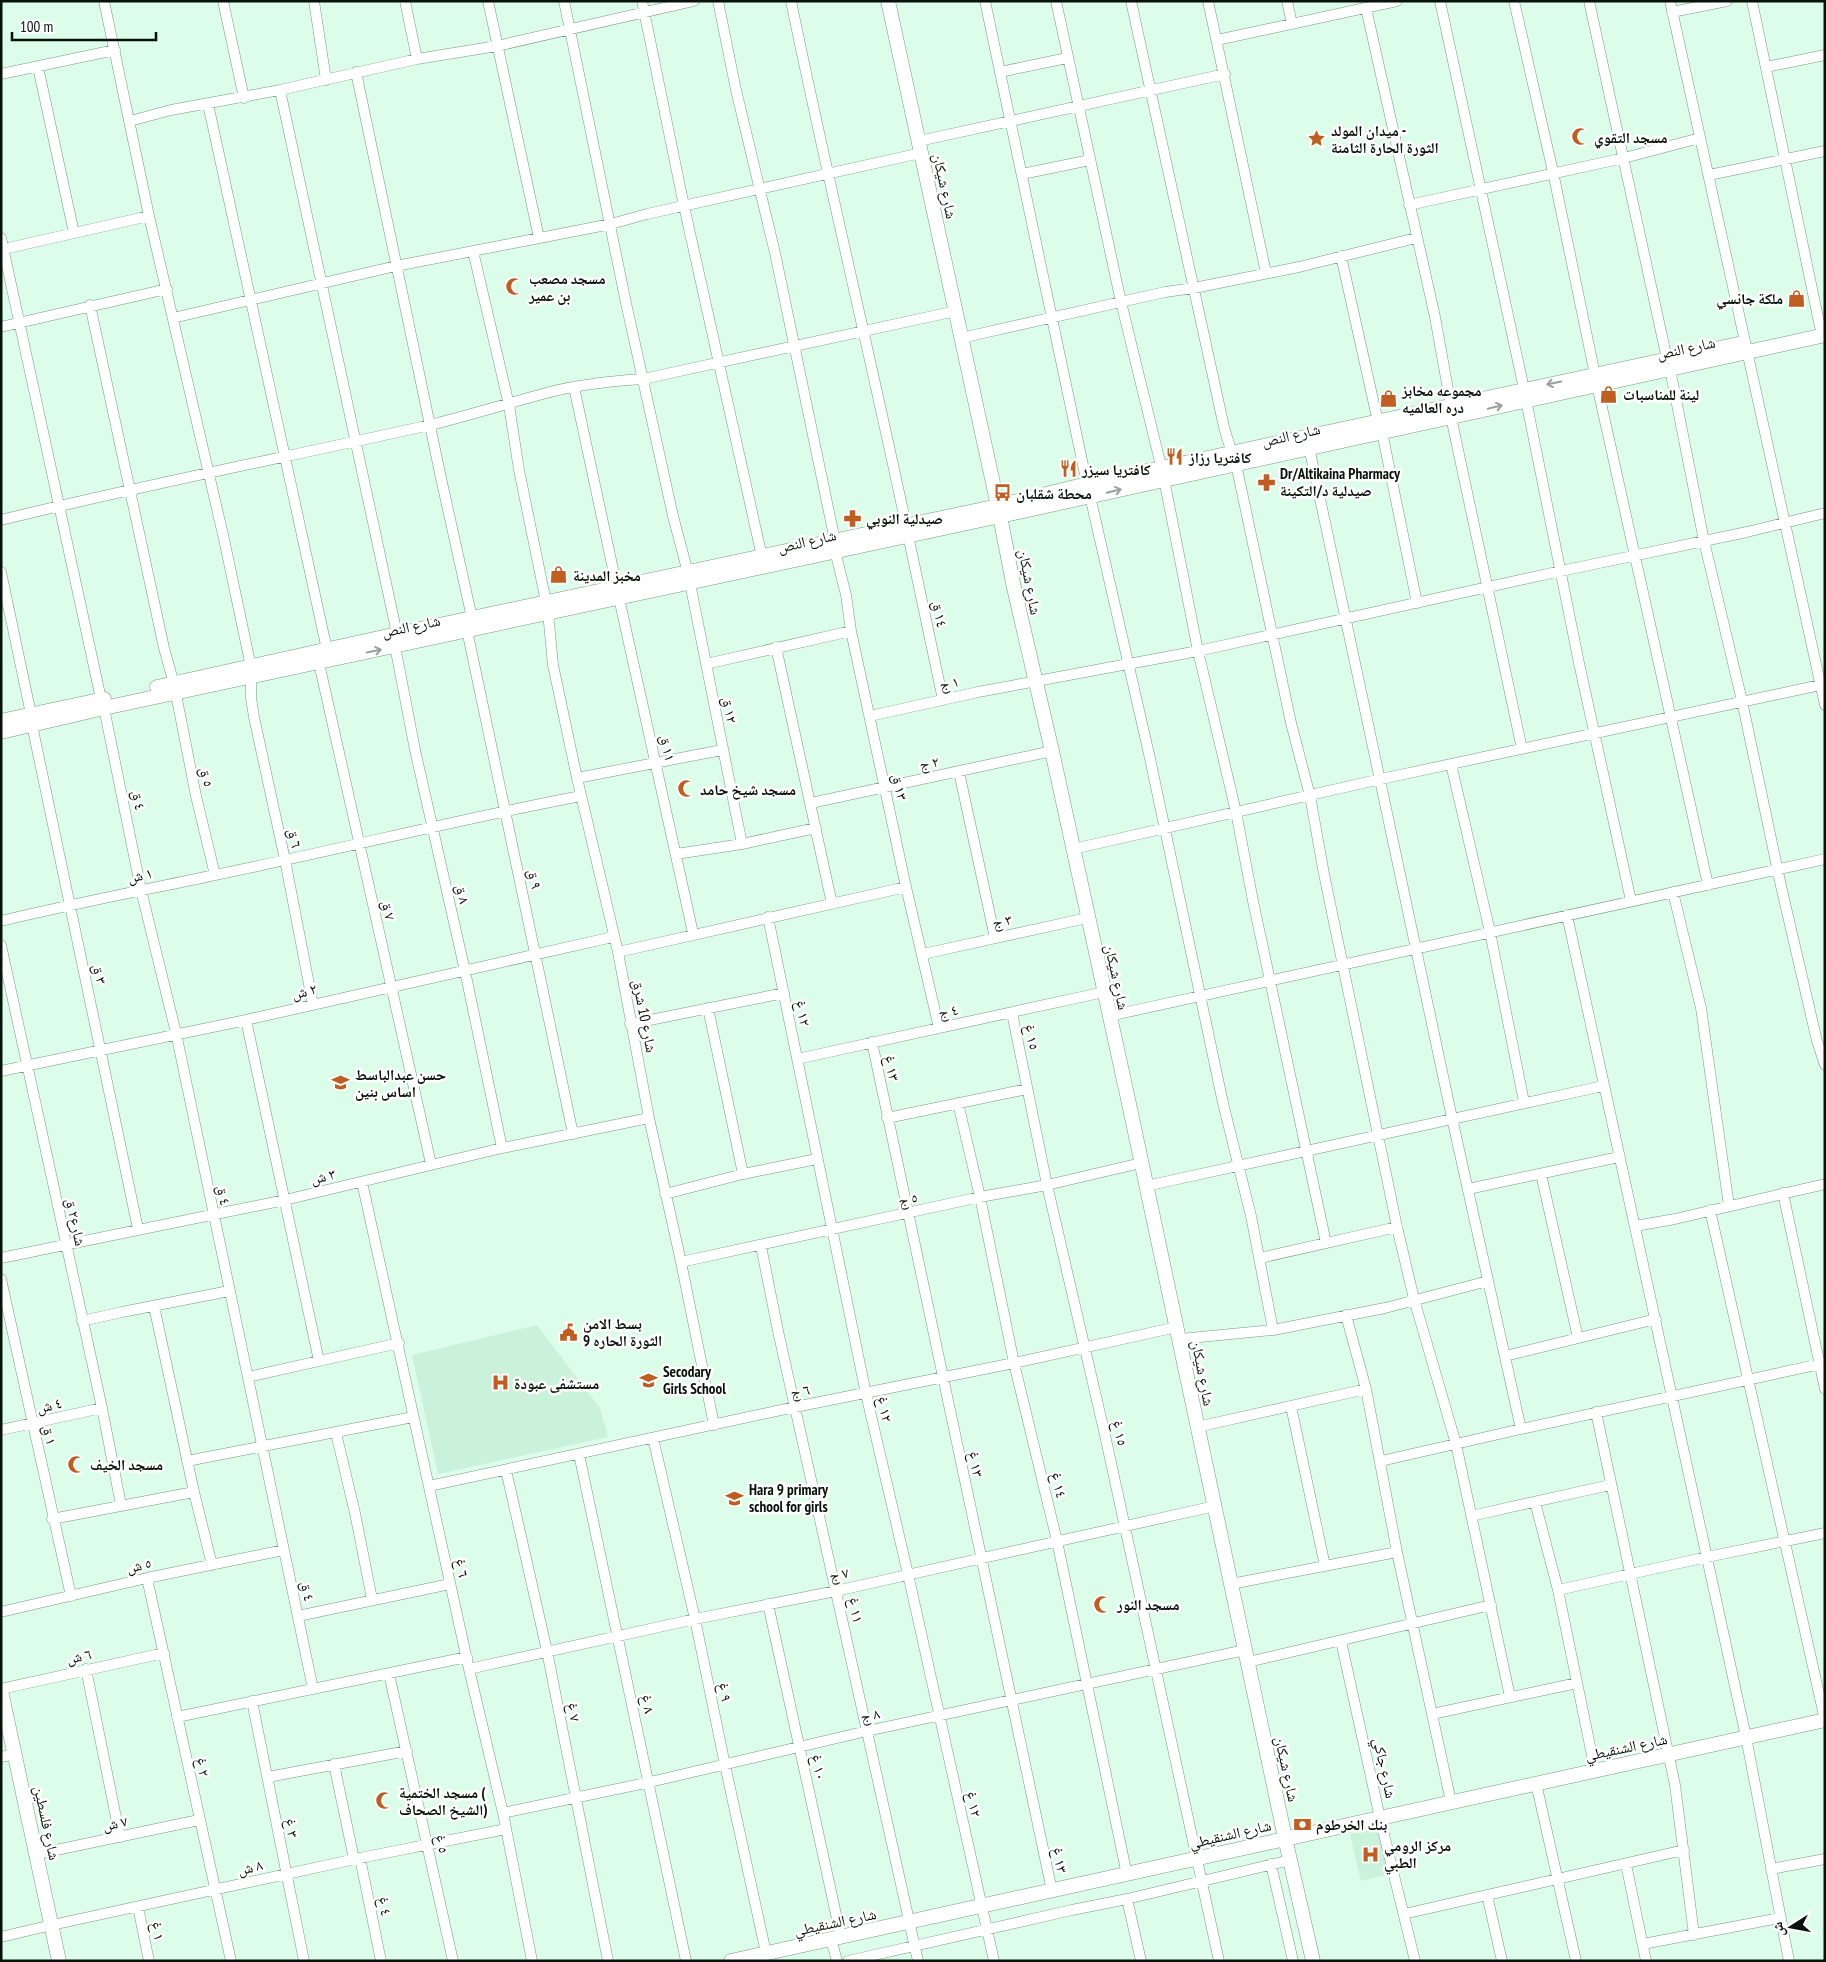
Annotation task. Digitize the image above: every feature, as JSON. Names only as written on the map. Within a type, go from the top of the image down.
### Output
[{"type":"street","name":"٦ ق","points":[[104,1],[149,216],[208,472],[251,672],[251,698],[254,717],[285,860],[312,1005]]},
{"type":"street","points":[[223,1],[244,98]]},
{"type":"street","points":[[314,1],[326,80]]},
{"type":"street","points":[[405,1],[418,60]]},
{"type":"street","points":[[488,1],[539,238]]},
{"type":"street","name":"١٢ ق","points":[[564,1],[626,303],[673,516],[689,578],[742,844]]},
{"type":"street","points":[[642,1],[684,206],[762,557]]},
{"type":"street","points":[[130,121],[244,98],[356,72],[497,46],[694,1]]},
{"type":"street","name":"١٣ ق","points":[[718,1],[736,90],[794,345],[846,595],[851,631],[906,887],[939,1028]]},
{"type":"street","name":"١٤ ق","points":[[791,1],[827,174],[944,700]]},
{"type":"street","name":"شارع شيكان","points":[[888,1],[1313,1961]]},
{"type":"street","points":[[985,1],[1011,120],[1037,254],[1053,318],[1200,997],[1260,1258],[1273,1330]]},
{"type":"street","points":[[1056,1],[1108,238],[1120,302],[1163,474],[1198,651],[1236,812],[1326,1243]]},
{"type":"street","points":[[1131,1],[1224,426],[1234,459],[1291,723],[1310,796],[1342,965],[1397,1227],[1414,1299],[1456,1444],[1510,1697]]},
{"type":"street","points":[[1208,1],[1266,273]]},
{"type":"street","points":[[1287,1],[1292,24]]},
{"type":"street","points":[[1217,40],[1397,1]]},
{"type":"street","points":[[1440,1],[1525,395],[1544,500],[1561,571],[1631,901]]},
{"type":"street","points":[[1514,1],[1708,885]]},
{"type":"street","points":[[1589,1],[1668,364],[1704,541],[1742,701],[1817,1041],[1825,1065]]},
{"type":"street","points":[[1670,1],[1822,684],[1825,705]]},
{"type":"street","points":[[1672,12],[1727,1]]},
{"type":"street","points":[[1752,1],[1823,334]]},
{"type":"street","points":[[1366,8],[1434,317],[1451,412],[1522,749]]},
{"type":"street","points":[[1,74],[115,50]]},
{"type":"street","points":[[1766,67],[1825,55]]},
{"type":"street","points":[[1000,72],[1068,58]]},
{"type":"street","points":[[38,67],[74,233]]},
{"type":"street","name":"٩ ق","points":[[356,72],[430,425],[505,810],[573,1134]]},
{"type":"street","points":[[173,318],[396,266],[611,224],[759,190],[827,174],[1011,120],[1225,74]]},
{"type":"street","name":"٨ ق","points":[[280,90],[396,640],[414,750],[465,971],[502,1148]]},
{"type":"street","points":[[208,104],[327,650]]},
{"type":"street","points":[[1409,205],[1624,158],[1700,138]]},
{"type":"street","points":[[1709,176],[1825,152]]},
{"type":"street","points":[[1022,174],[1090,160]]},
{"type":"street","points":[[3,244],[74,233],[149,216]]},
{"type":"street","points":[[961,338],[1120,302],[1300,267],[1416,238]]},
{"type":"street","name":"٤ ق","points":[[3,244],[141,890],[176,1033],[313,1689]]},
{"type":"street","name":"شارع 10 شرق","points":[[473,251],[508,405],[547,608],[553,665],[581,796],[618,952],[649,1118],[714,1425]]},
{"type":"street","points":[[1341,256],[1380,427],[1417,603]]},
{"type":"street","points":[[1,327],[167,289]]},
{"type":"street","name":"٥ ق","points":[[90,306],[215,875]]},
{"type":"street","points":[[1,520],[130,489],[430,425],[508,405],[540,394],[574,387],[644,379],[956,311]]},
{"type":"street","name":"شارع النص","points":[[1,721],[31,719],[251,672],[319,662],[396,640],[999,511],[1746,347],[1823,334]]},
{"type":"street","name":"١١ ق","points":[[574,387],[693,933]]},
{"type":"street","name":"شارع النص","points":[[1234,459],[1309,447],[1380,427]]},
{"type":"street","points":[[1309,447],[1452,1118],[1521,1428]]},
{"type":"street","name":"١ ج","points":[[870,716],[1198,651],[1825,513]]},
{"type":"street","name":"شارع النص","points":[[689,578],[762,557],[835,546]]},
{"type":"street","name":"٣ ق","points":[[1,572],[138,1229]]},
{"type":"street","points":[[706,664],[851,631]]},
{"type":"street","name":"شارع النص","points":[[251,672],[327,650],[396,640]]},
{"type":"street","points":[[776,647],[832,904]]},
{"type":"street","name":"٧ ق","points":[[319,662],[431,1164]]},
{"type":"street","points":[[1073,849],[1381,779],[1822,684]]},
{"type":"street","name":"شارع النص","points":[[1,732],[31,719]]},
{"type":"street","points":[[577,778],[722,750]]},
{"type":"street","name":"٢ ج","points":[[811,803],[1052,752]]},
{"type":"street","points":[[1451,764],[1490,932],[1524,1102]]},
{"type":"street","points":[[959,772],[995,938]]},
{"type":"street","name":"١ ش","points":[[1,922],[69,905],[359,844],[505,810],[581,796]]},
{"type":"street","points":[[676,854],[742,844],[816,828]]},
{"type":"street","points":[[1109,1016],[1271,982],[1416,947],[1825,859]]},
{"type":"street","points":[[618,952],[693,933],[906,887]]},
{"type":"street","points":[[1673,892],[1701,1008],[1729,1206]]},
{"type":"street","points":[[1567,915],[1746,1737],[1789,1961]]},
{"type":"street","name":"١٢ غ","points":[[768,917],[866,1394],[994,1961]]},
{"type":"street","name":"٣ ج","points":[[923,954],[1087,918]]},
{"type":"street","name":"٢ ش","points":[[1,1071],[176,1033],[246,1020],[536,956],[613,937]]},
{"type":"street","name":"شارع٢ ق","points":[[1,945],[102,1408],[121,1505]]},
{"type":"street","name":"٤ ج","points":[[798,1059],[1104,992]]},
{"type":"street","points":[[630,1024],[784,993]]},
{"type":"street","points":[[708,1008],[743,1174]]},
{"type":"street","name":"١٥ غ","points":[[1012,1013],[1047,1185],[1105,1435],[1218,1961]]},
{"type":"street","points":[[246,1020],[319,1361]]},
{"type":"street","name":"١٣ غ","points":[[872,1042],[1052,1891]]},
{"type":"street","points":[[1146,1186],[1603,1086]]},
{"type":"street","points":[[888,1118],[1027,1089]]},
{"type":"street","name":"١٤ غ","points":[[958,1103],[980,1197],[1014,1363],[1057,1541],[1127,1874]]},
{"type":"street","name":"٣ ش","points":[[1,1258],[285,1200],[502,1148],[649,1118]]},
{"type":"street","points":[[1468,1189],[1619,1157]]},
{"type":"street","points":[[665,1194],[743,1174],[817,1159]]},
{"type":"street","name":"٥ ج","points":[[681,1262],[980,1197],[1047,1185],[1141,1162]]},
{"type":"street","points":[[1541,1174],[1578,1338]]},
{"type":"street","name":"٦ غ","points":[[362,1182],[466,1657],[503,1813],[532,1961]]},
{"type":"street","points":[[1635,1226],[1825,1184]]},
{"type":"street","points":[[1783,1193],[1822,1363],[1825,1389]]},
{"type":"street","points":[[1710,1210],[1825,1720]]},
{"type":"street","points":[[1260,1258],[1397,1227]]},
{"type":"street","name":"١١ غ","points":[[761,1246],[908,1923],[918,1961]]},
{"type":"street","name":"١ ق","points":[[1,1279],[70,1596]]},
{"type":"street","name":"٦ ج","points":[[429,1486],[795,1407],[1084,1348],[1178,1333],[1273,1330],[1385,1308],[1488,1281]]},
{"type":"street","points":[[82,1321],[229,1291]]},
{"type":"street","points":[[154,1306],[187,1461],[212,1565]]},
{"type":"street","points":[[1346,1315],[1366,1389],[1397,1552],[1451,1802]]},
{"type":"street","points":[[1505,1356],[1656,1319]]},
{"type":"street","points":[[248,1377],[399,1344]]},
{"type":"street","points":[[1381,1461],[1521,1428],[1822,1363]]},
{"type":"street","points":[[1197,1427],[1366,1389]]},
{"type":"street","points":[[1291,1406],[1325,1566]]},
{"type":"street","name":"٤ ش","points":[[1,1430],[102,1408]]},
{"type":"street","points":[[1596,1412],[1675,1786],[1694,1935]]},
{"type":"street","points":[[187,1461],[414,1417]]},
{"type":"street","points":[[336,1433],[355,1513],[372,1599]]},
{"type":"street","name":"٩ غ","points":[[653,1438],[696,1619],[725,1765],[766,1953]]},
{"type":"street","name":"٨ غ","points":[[579,1454],[650,1782],[686,1961]]},
{"type":"street","name":"٧ غ","points":[[506,1470],[547,1651],[608,1961]]},
{"type":"street","points":[[1471,1516],[1610,1485]]},
{"type":"street","points":[[52,1519],[194,1492]]},
{"type":"street","points":[[1535,1502],[1558,1590],[1595,1770]]},
{"type":"street","name":"٧ ج","points":[[469,1669],[696,1619],[836,1591],[980,1557],[1214,1506]]},
{"type":"street","points":[[1558,1590],[1825,1533]]},
{"type":"street","name":"٥ ش","points":[[1,1612],[147,1578],[284,1550]]},
{"type":"street","points":[[1231,1584],[1397,1552]]},
{"type":"street","name":"٢ غ","points":[[147,1578],[231,1961]]},
{"type":"street","points":[[298,1616],[450,1584]]},
{"type":"street","name":"١٠ غ","points":[[768,1604],[799,1748],[836,1938],[837,1961]]},
{"type":"street","name":"٨ ج","points":[[503,1813],[650,1782],[867,1731],[1155,1669],[1341,1641],[1491,1605]]},
{"type":"street","name":"شارع جاكي","points":[[1341,1641],[1380,1818],[1415,1961]]},
{"type":"street","name":"٦ ش","points":[[1,1690],[86,1669],[164,1653]]},
{"type":"street","points":[[177,1717],[466,1657]]},
{"type":"street","points":[[86,1669],[120,1837]]},
{"type":"street","name":"٥ غ","points":[[389,1674],[453,1961]]},
{"type":"street","points":[[1432,1714],[1577,1683]]},
{"type":"street","name":"شارع فلسطين","points":[[1,1690],[8,1756],[37,1854],[59,1961]]},
{"type":"street","name":"٣ غ","points":[[252,1701],[304,1961]]},
{"type":"street","name":"شارع الشنقيطي","points":[[731,1961],[1825,1720]]},
{"type":"street","points":[[268,1777],[407,1751]]},
{"type":"street","name":"٤ غ","points":[[334,1764],[381,1961]]},
{"type":"street","points":[[1536,1783],[1576,1961]]},
{"type":"street","name":"٧ ش","points":[[37,1854],[199,1820]]},
{"type":"street","name":"٨ ش","points":[[1,1937],[357,1858],[506,1829]]},
{"type":"street","points":[[1404,1914],[1684,1850]]},
{"type":"street","points":[[1771,1869],[1825,1859]]},
{"type":"street","points":[[848,1961],[1202,1882],[1290,1860]]},
{"type":"street","points":[[1271,1864],[1292,1961]]},
{"type":"street","points":[[1626,1864],[1646,1961]]},
{"type":"street","points":[[1487,1895],[1502,1961]]},
{"type":"street","points":[[1127,1899],[1141,1961]]},
{"type":"street","name":"١ غ","points":[[138,1907],[149,1961]]},
{"type":"street","points":[[1643,1944],[1780,1918]]},
{"type":"shaded area","name":"مستشفى عبودة","points":[[537,1325],[600,1408],[608,1437],[438,1474],[412,1355]]},
{"type":"shaded area","name":"مركز الرومي الطبي","points":[[1380,1827],[1391,1874],[1361,1881],[1350,1834]]},
{"type":"place","name":"مسجد التقوي","points":[[1580,137]]},
{"type":"place","name":"ميدان المولد - الثورة الحارة الثامنة","points":[[1317,139]]},
{"type":"place","name":"مسجد مصعب بن عمير","points":[[515,287]]},
{"type":"place","name":"ملكة جانسي","points":[[1797,298]]},
{"type":"place","name":"لينة للمناسبات","points":[[1609,394]]},
{"type":"place","name":"مجموعه مخابز دره العالميه","points":[[1388,399]]},
{"type":"place","name":"كافتريا رزاز","points":[[1175,457]]},
{"type":"place","name":"كافتريا سيزر","points":[[1068,469]]},
{"type":"place","name":"Dr/Altikaina Pharmacy صيدلية د/التكينة","points":[[1266,482]]},
{"type":"place","name":"محطة شقلبان","points":[[1002,493]]},
{"type":"place","name":"صيدلية النوبي","points":[[852,518]]},
{"type":"place","name":"مخبز المدينة","points":[[559,575]]},
{"type":"place","name":"مسجد شيخ حامد","points":[[686,789]]},
{"type":"place","name":"حسن عبدالباسط اساس بنين","points":[[341,1083]]},
{"type":"place","name":"بسط الامن الثورة الحاره 9","points":[[569,1332]]},
{"type":"place","name":"Secodary Girls School","points":[[649,1380]]},
{"type":"place","name":"مستشفى عبودة","points":[[500,1383]]},
{"type":"place","name":"مسجد الخيف","points":[[76,1464]]},
{"type":"place","name":"Hara 9 primary school for girls","points":[[735,1498]]},
{"type":"place","name":"مسجد النور","points":[[1103,1604]]},
{"type":"place","name":"مسجد الختمية ( الشيخ الصحاف)","points":[[385,1801]]},
{"type":"place","name":"بنك الخرطوم","points":[[1302,1824]]},
{"type":"place","name":"مركز الرومي الطبي","points":[[1370,1854]]}]
